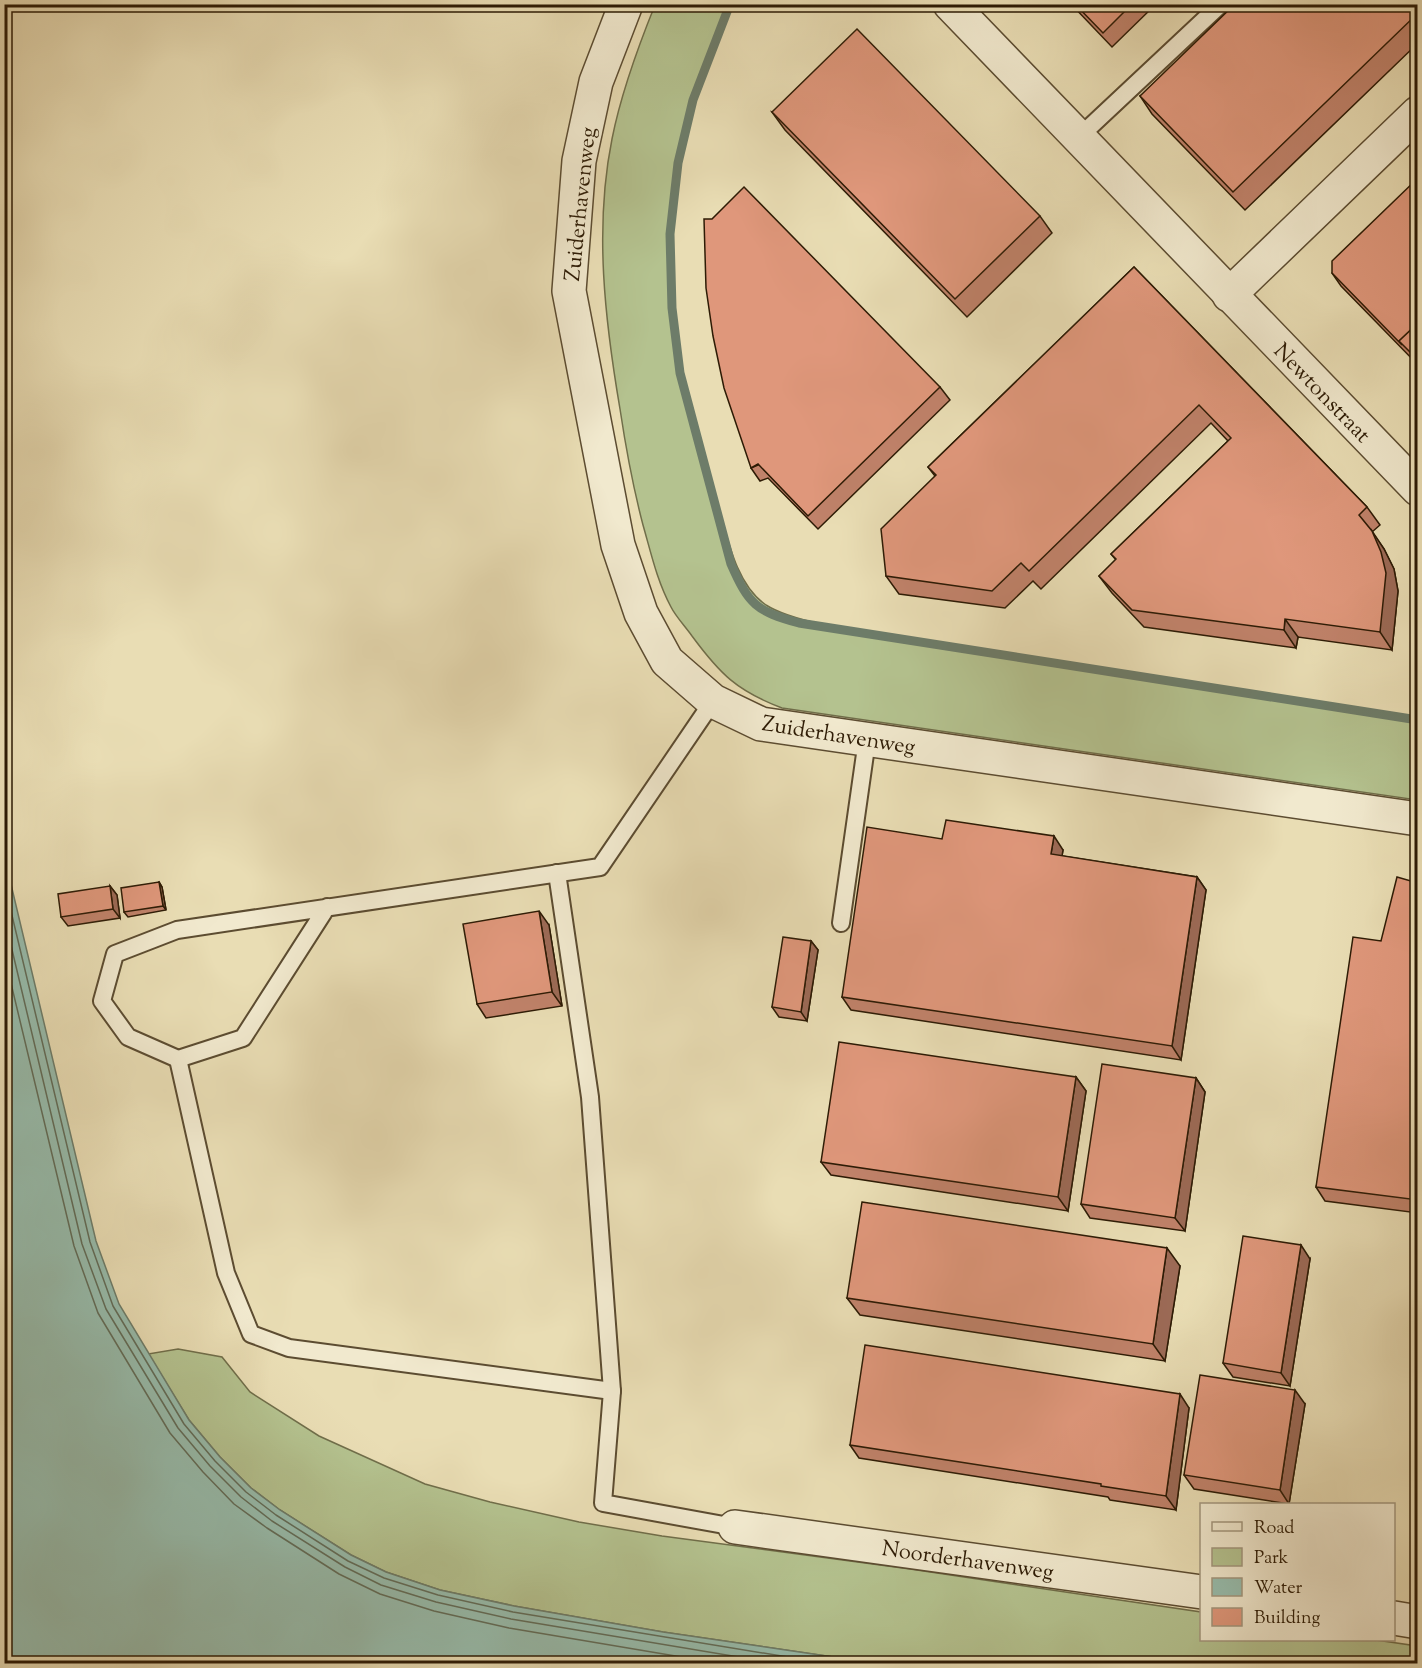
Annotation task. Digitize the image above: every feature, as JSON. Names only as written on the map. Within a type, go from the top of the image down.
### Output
[{"type":"street","name":"Zuiderhavenweg","points":[[627,4],[596,82],[579,161],[569,291],[618,545],[641,614],[667,661],[713,701],[761,724],[1418,819]]},
{"type":"street","name":"Newtonstraat","points":[[951,4],[1418,489]]},
{"type":"street","points":[[1230,295],[1418,113]]},
{"type":"street","name":"Noorderhavenweg","points":[[735,1527],[1200,1592]]},
{"type":"street","points":[[1395,1618],[1418,1622]]},
{"type":"lane","points":[[1078,138],[1221,4]]},
{"type":"lane","points":[[327,907],[243,1038],[178,1059],[128,1037],[102,1001],[115,954],[177,930],[327,907],[600,867],[713,701]]},
{"type":"lane","points":[[841,923],[867,740]]},
{"type":"lane","points":[[557,873],[590,1097],[612,1391],[603,1503],[735,1527]]},
{"type":"lane","points":[[178,1059],[226,1273],[251,1334],[289,1348],[612,1391]]},
{"type":"green space","points":[[655,5],[733,5],[707,66],[679,161],[669,227],[668,266],[681,357],[698,442],[734,558],[755,596],[780,612],[838,628],[1104,672],[1417,718],[1417,800],[782,708],[741,688],[721,671],[673,611],[655,567],[639,511],[630,468],[606,308],[604,206],[612,139],[625,87]]},
{"type":"green space","points":[[178,1349],[222,1357],[250,1392],[319,1436],[425,1484],[490,1502],[579,1522],[662,1536],[910,1569],[1200,1612],[1200,1641],[1383,1641],[1417,1646],[1417,1663],[874,1663],[663,1632],[514,1606],[440,1590],[386,1572],[351,1555],[280,1510],[251,1488],[220,1457],[189,1420],[148,1354]]},
{"type":"water","points":[[4,855],[96,1241],[119,1304],[189,1420],[220,1457],[251,1488],[280,1510],[351,1555],[386,1572],[440,1590],[514,1606],[663,1632],[874,1663],[5,1663]]},
{"type":"building","points":[[1075,4],[1132,4],[1103,33]]},
{"type":"building","points":[[1235,4],[1418,4],[1418,13],[1233,192],[1140,96]]},
{"type":"building","points":[[857,29],[1040,216],[955,299],[772,112]]},
{"type":"building","points":[[1418,178],[1418,323],[1399,341],[1402,345],[1332,273],[1332,261]]},
{"type":"building","points":[[744,187],[940,387],[808,516],[758,464],[751,468],[724,388],[713,336],[706,288],[704,219],[712,219]]},
{"type":"building","points":[[1134,267],[1367,507],[1359,515],[1372,531],[1381,552],[1386,573],[1380,632],[1285,619],[1284,630],[1132,610],[1099,576],[1116,559],[1111,554],[1231,438],[1199,405],[1029,571],[1021,563],[992,591],[886,576],[881,529],[936,475],[928,467]]},
{"type":"building","points":[[1418,323],[1418,360],[1399,341]]},
{"type":"building","points":[[946,820],[1054,836],[1051,854],[1197,877],[1172,1046],[842,997],[867,827],[942,839]]},
{"type":"building","points":[[1397,877],[1418,883],[1418,1200],[1316,1187],[1353,937],[1381,941]]},
{"type":"building","points":[[159,882],[163,906],[124,912],[121,888]]},
{"type":"building","points":[[110,886],[113,909],[61,917],[58,894]]},
{"type":"building","points":[[539,911],[552,992],[477,1004],[463,924]]},
{"type":"building","points":[[783,937],[811,941],[801,1012],[772,1007]]},
{"type":"building","points":[[839,1042],[1076,1077],[1058,1197],[821,1162]]},
{"type":"building","points":[[1102,1064],[1196,1078],[1175,1218],[1081,1204]]},
{"type":"building","points":[[862,1202],[1167,1248],[1153,1344],[847,1298]]},
{"type":"building","points":[[1243,1236],[1301,1245],[1281,1373],[1223,1363]]},
{"type":"building","points":[[865,1345],[1180,1394],[1166,1496],[850,1445]]},
{"type":"building","points":[[1200,1375],[1295,1390],[1280,1490],[1184,1475]]},
{"type":"waterway","points":[[730,4],[693,100],[678,163],[670,234],[672,308],[680,373],[731,564],[749,598],[763,610],[799,623],[1418,720]]}]
